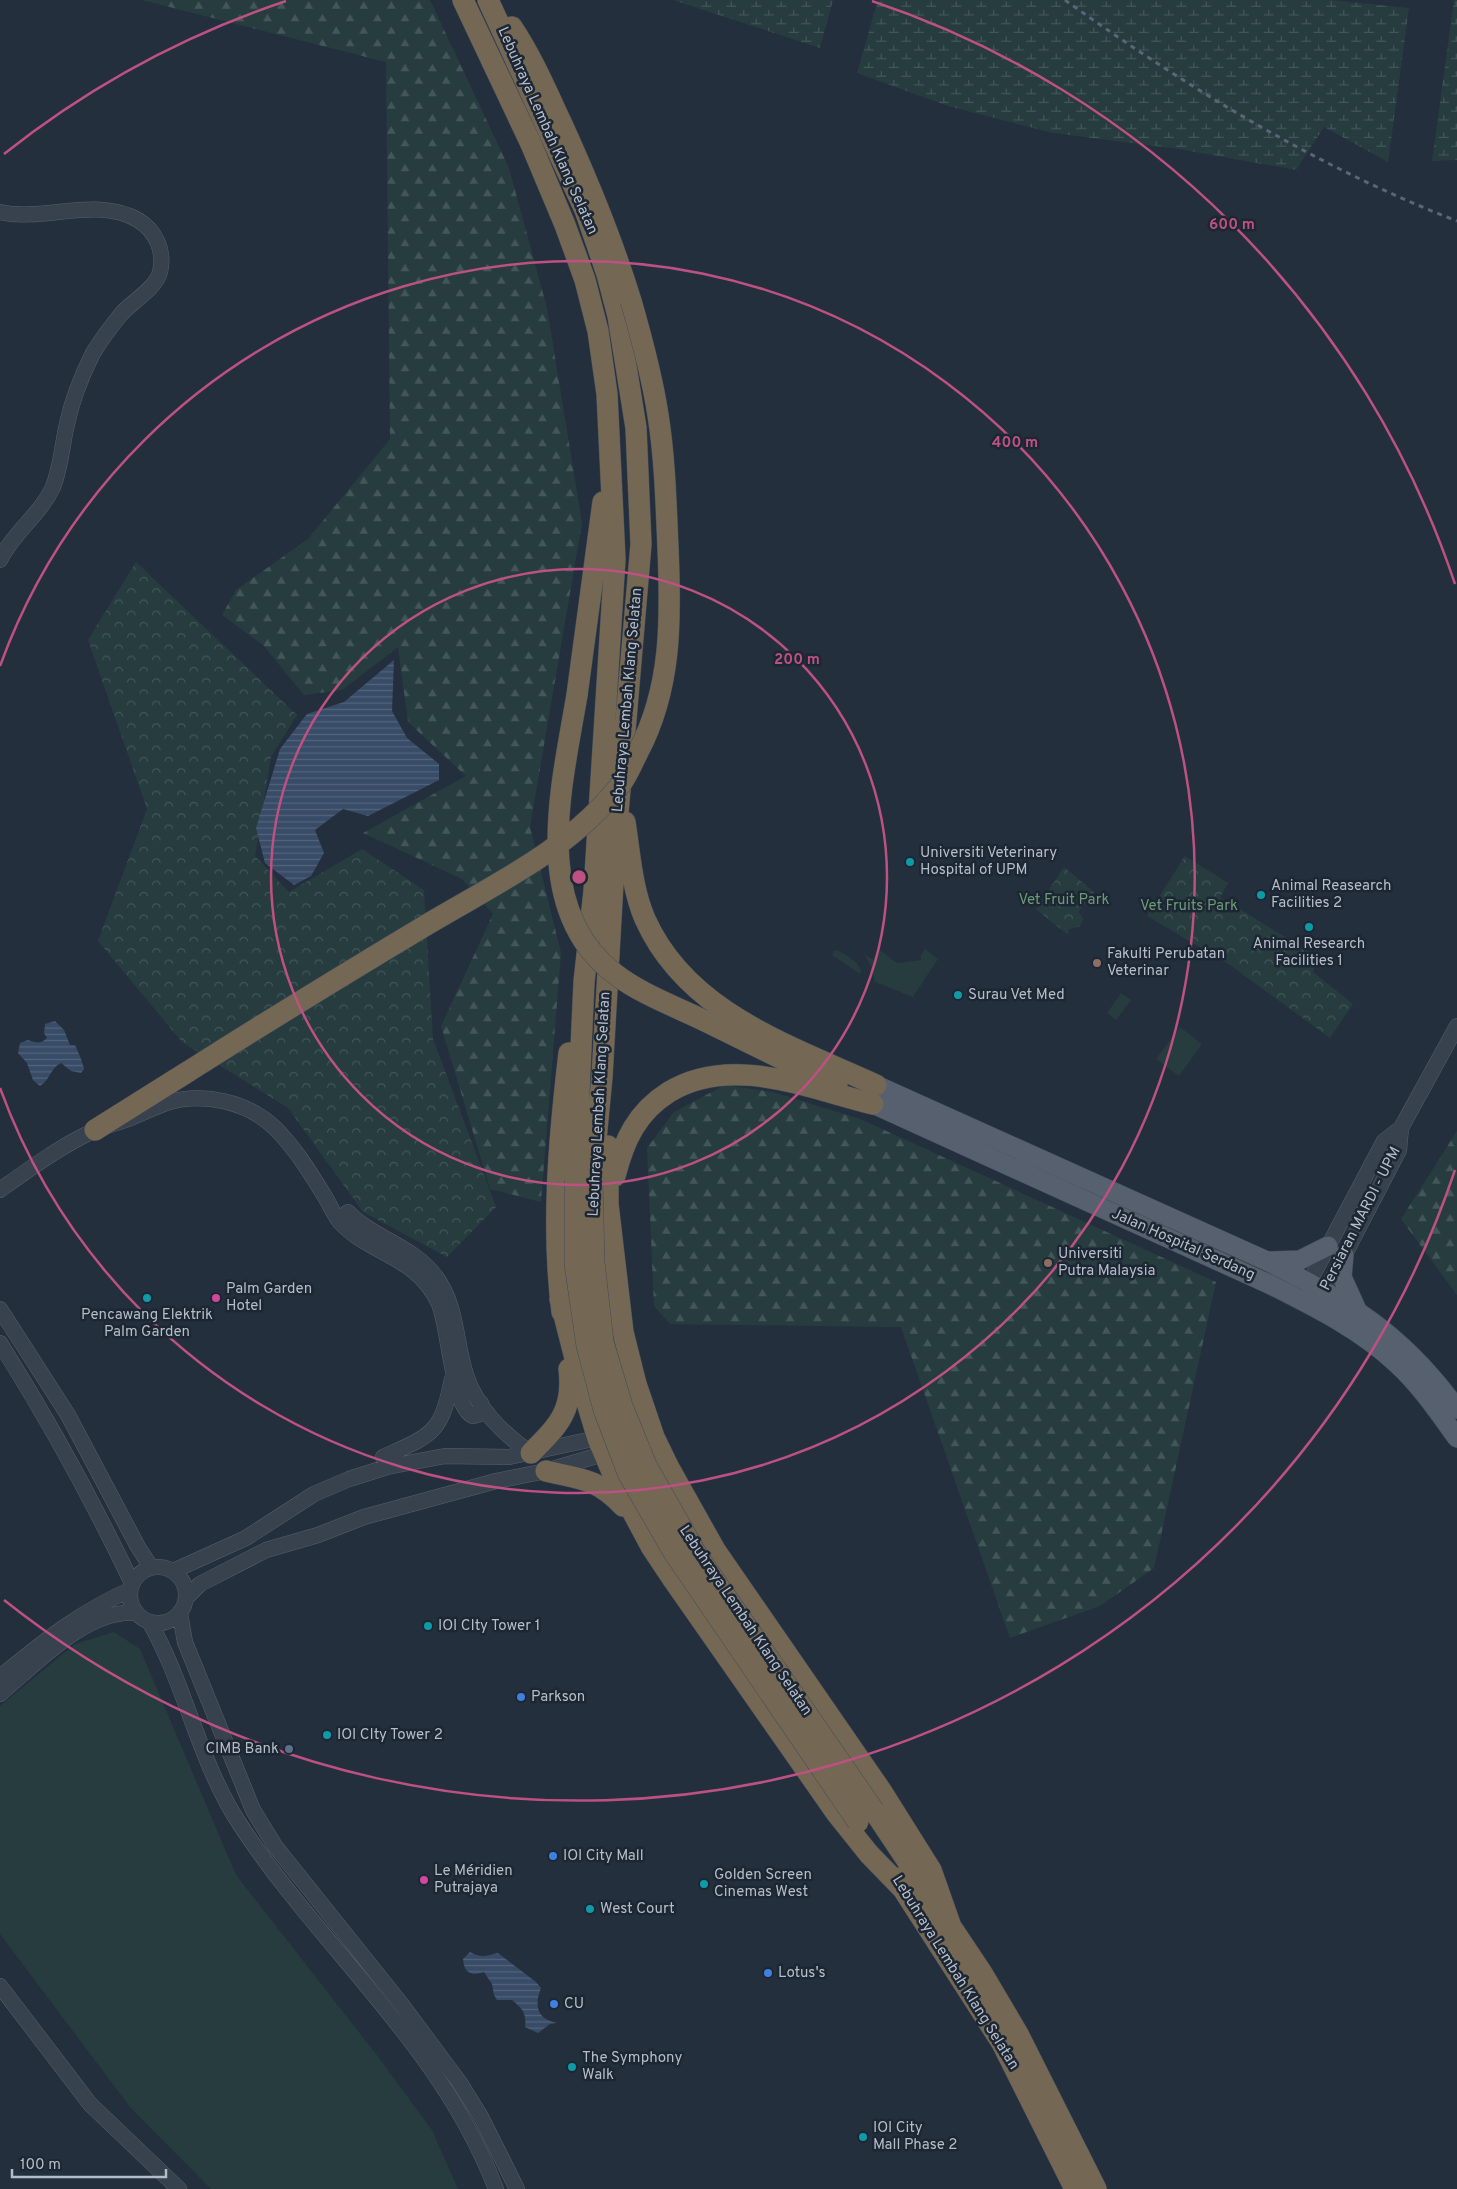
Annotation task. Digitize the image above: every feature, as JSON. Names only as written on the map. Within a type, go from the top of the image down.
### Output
[{"type":"highway","name":"Lebuhraya Lembah Klang Selatan","points":[[463,0],[531,144],[565,225],[585,280],[598,331],[607,394],[615,559],[594,891],[584,982],[584,1181]]},
{"type":"highway","name":"Lebuhraya Lembah Klang Selatan","points":[[488,0],[585,210],[607,274],[618,316],[636,428],[641,544],[615,848],[602,1076],[584,1181],[575,1264],[587,1346],[604,1410],[628,1473],[672,1551],[866,1817],[950,1924],[1018,2034],[1096,2189]]},
{"type":"highway","points":[[95,1130],[278,1014],[528,865],[578,831],[623,782],[645,740],[658,705],[666,672],[670,616],[665,468],[649,365],[615,248],[596,198],[528,51],[493,0]]},
{"type":"highway","points":[[611,448],[558,829],[562,882],[576,928],[595,956],[616,974],[644,991],[703,1020],[874,1094]]},
{"type":"highway","points":[[620,798],[635,887],[645,919],[667,956],[696,990],[739,1022],[874,1094]]},
{"type":"highway","points":[[531,1453],[564,1416],[570,1400],[571,1387],[560,1299],[557,1206],[560,1124],[572,1031],[584,982]]},
{"type":"highway","points":[[608,1204],[620,1156],[635,1122],[653,1102],[687,1082],[715,1075],[746,1074],[874,1094]]},
{"type":"highway","points":[[602,1076],[608,1113],[608,1204],[623,1332],[636,1384],[652,1430],[669,1468],[714,1550],[882,1792],[931,1870],[950,1924]]},
{"type":"highway","points":[[560,1299],[601,1447],[637,1521],[672,1578],[788,1747],[869,1854],[903,1889]]},
{"type":"highway","points":[[546,1471],[592,1481],[616,1498],[637,1521]]},
{"type":"highway","name":"Lebuhraya Lembah Klang Selatan","points":[[866,1817],[903,1889],[1002,2043],[1075,2189]]},
{"type":"main road","name":"Jalan Hospital Serdang","points":[[874,1094],[1267,1261],[1317,1286],[1357,1310],[1390,1334],[1411,1354],[1457,1409]]},
{"type":"main road","name":"Jalan Hospital Serdang","points":[[874,1094],[1308,1304],[1359,1334],[1399,1365],[1434,1406],[1457,1438]]},
{"type":"main road","points":[[1267,1261],[1300,1260],[1336,1251],[1342,1277],[1357,1310]]},
{"type":"street","points":[[0,212],[18,216],[101,210],[119,213],[137,220],[150,231],[160,245],[162,260],[160,274],[120,315],[94,352],[76,391],[67,424],[59,467],[52,487],[40,507],[10,543],[0,560]]},
{"type":"street","name":"Persiaran MARDI - UPM","points":[[1308,1304],[1336,1251],[1399,1150],[1401,1128],[1443,1047],[1457,1026]]},
{"type":"street","points":[[0,1190],[95,1130],[167,1103],[193,1099],[214,1099],[235,1104],[254,1112],[286,1139],[344,1216],[351,1232],[406,1264],[431,1287],[450,1318],[466,1376],[481,1403],[504,1433],[531,1453]]},
{"type":"street","points":[[0,1308],[68,1415],[151,1568]]},
{"type":"street","points":[[173,1571],[246,1538],[314,1494],[385,1462],[418,1452],[438,1439],[449,1422],[456,1390],[450,1318]]},
{"type":"street","points":[[0,1343],[51,1425],[88,1493],[131,1587],[131,1606],[136,1613],[150,1623],[161,1642],[219,1784],[238,1821],[303,1908],[415,2044],[442,2082],[470,2132],[496,2189]]},
{"type":"street","points":[[385,1462],[438,1426],[447,1405],[454,1372]]},
{"type":"street","points":[[456,1390],[469,1415],[480,1414],[481,1403]]},
{"type":"street","points":[[517,2189],[481,2117],[460,2083],[402,2005],[275,1846],[253,1810],[185,1642],[180,1614],[186,1598],[200,1584],[266,1550],[318,1535],[364,1517],[496,1481],[546,1471],[601,1447],[652,1430]]},
{"type":"street","points":[[385,1462],[445,1456],[509,1457],[531,1453],[601,1447]]},
{"type":"street","points":[[0,1677],[62,1626],[131,1587],[137,1576],[151,1568],[160,1567],[173,1571],[183,1582],[186,1598]]},
{"type":"street","points":[[0,1694],[73,1634],[93,1622],[126,1612],[136,1613]]},
{"type":"street","points":[[150,1623],[166,1623],[180,1614]]},
{"type":"street","points":[[0,1986],[90,2104],[178,2189]]},
{"type":"green space","points":[[142,0],[430,0],[509,168],[547,308],[582,523],[530,827],[561,953],[541,1202],[490,1189],[441,1026],[493,914],[462,879],[363,833],[466,776],[408,722],[398,647],[342,690],[304,695],[263,645],[222,615],[236,590],[308,539],[390,439],[386,62]]},
{"type":"green space","points":[[673,0],[833,0],[820,48]]},
{"type":"green space","points":[[878,0],[1331,0],[1409,8],[1388,162],[1324,127],[1296,170],[1179,149],[1053,133],[948,106],[857,73]]},
{"type":"green space","points":[[1454,0],[1457,0],[1457,160],[1432,161]]},
{"type":"green space","points":[[136,562],[297,715],[271,757],[255,856],[289,892],[362,849],[424,890],[433,1039],[496,1207],[447,1257],[363,1212],[288,1108],[182,1042],[98,941],[147,809],[88,640]]},
{"type":"green space","name":"Vet Fruits Park","points":[[1185,856],[1228,883],[1220,897],[1319,958],[1313,972],[1353,1004],[1330,1038],[1230,965],[1147,916]]},
{"type":"green space","name":"Vet Fruit Park","points":[[1064,867],[1094,892],[1078,912],[1084,919],[1079,927],[1069,929],[1068,935],[1036,909]]},
{"type":"green space","points":[[925,949],[938,959],[913,997],[875,982],[871,966],[864,954],[873,960],[880,950],[897,963],[921,960],[921,955]]},
{"type":"green space","points":[[835,950],[846,955],[856,963],[861,969],[860,974],[832,955]]},
{"type":"green space","points":[[1121,993],[1131,1000],[1116,1020],[1107,1013]]},
{"type":"green space","points":[[1180,1027],[1202,1044],[1179,1076],[1156,1059]]},
{"type":"green space","points":[[725,1085],[773,1092],[860,1119],[1216,1282],[1154,1568],[1100,1606],[1010,1638],[901,1327],[670,1324],[654,1306],[647,1148],[674,1112]]},
{"type":"green space","points":[[1457,1131],[1457,1295],[1401,1219]]},
{"type":"green space","points":[[114,1632],[140,1649],[236,1875],[376,2054],[432,2130],[458,2189],[211,2189],[130,2107],[0,1934],[0,1706],[75,1644]]},
{"type":"water","points":[[394,660],[392,711],[407,738],[439,764],[439,780],[368,816],[343,809],[315,830],[324,853],[311,876],[294,885],[265,863],[256,828],[280,749],[307,714],[344,702]]},
{"type":"water","points":[[55,1021],[64,1030],[70,1045],[75,1045],[84,1069],[81,1073],[71,1071],[61,1063],[55,1067],[40,1086],[33,1080],[27,1063],[18,1053],[20,1043],[28,1040],[38,1042],[45,1040],[47,1038],[44,1033],[45,1024]]},
{"type":"water","points":[[470,1952],[484,1956],[498,1953],[536,1982],[541,1988],[538,2006],[541,2015],[557,2023],[550,2024],[538,2033],[525,2027],[525,2018],[521,2009],[512,2000],[497,2000],[492,1984],[484,1972],[475,1974],[465,1968],[463,1959]]},
{"type":"railway","points":[[1065,0],[1158,64],[1254,123],[1353,176],[1457,221]]},
{"type":"place","name":"Universiti Veterinary Hospital of UPM","points":[[910,862]]},
{"type":"place","name":"Animal Reasearch Facilities 2","points":[[1261,895]]},
{"type":"place","name":"Animal Research Facilities 1","points":[[1309,927]]},
{"type":"place","name":"Fakulti Perubatan Veterinar","points":[[1097,963]]},
{"type":"place","name":"Surau Vet Med","points":[[958,995]]},
{"type":"place","name":"Universiti Putra Malaysia","points":[[1048,1263]]},
{"type":"place","name":"Pencawang Elektrik Palm Garden","points":[[147,1298]]},
{"type":"place","name":"Palm Garden Hotel","points":[[216,1298]]},
{"type":"place","name":"IOI CIty Tower 1","points":[[428,1626]]},
{"type":"place","name":"Parkson","points":[[521,1697]]},
{"type":"place","name":"IOI CIty Tower 2","points":[[327,1735]]},
{"type":"place","name":"CIMB Bank","points":[[289,1749]]},
{"type":"place","name":"IOI City Mall","points":[[553,1856]]},
{"type":"place","name":"Le Méridien Putrajaya","points":[[424,1880]]},
{"type":"place","name":"Golden Screen Cinemas West","points":[[704,1884]]},
{"type":"place","name":"West Court","points":[[590,1909]]},
{"type":"place","name":"Lotus's","points":[[768,1973]]},
{"type":"place","name":"CU","points":[[554,2004]]},
{"type":"place","name":"The Symphony Walk","points":[[572,2067]]},
{"type":"place","name":"IOI City Mall Phase 2","points":[[863,2137]]}]
